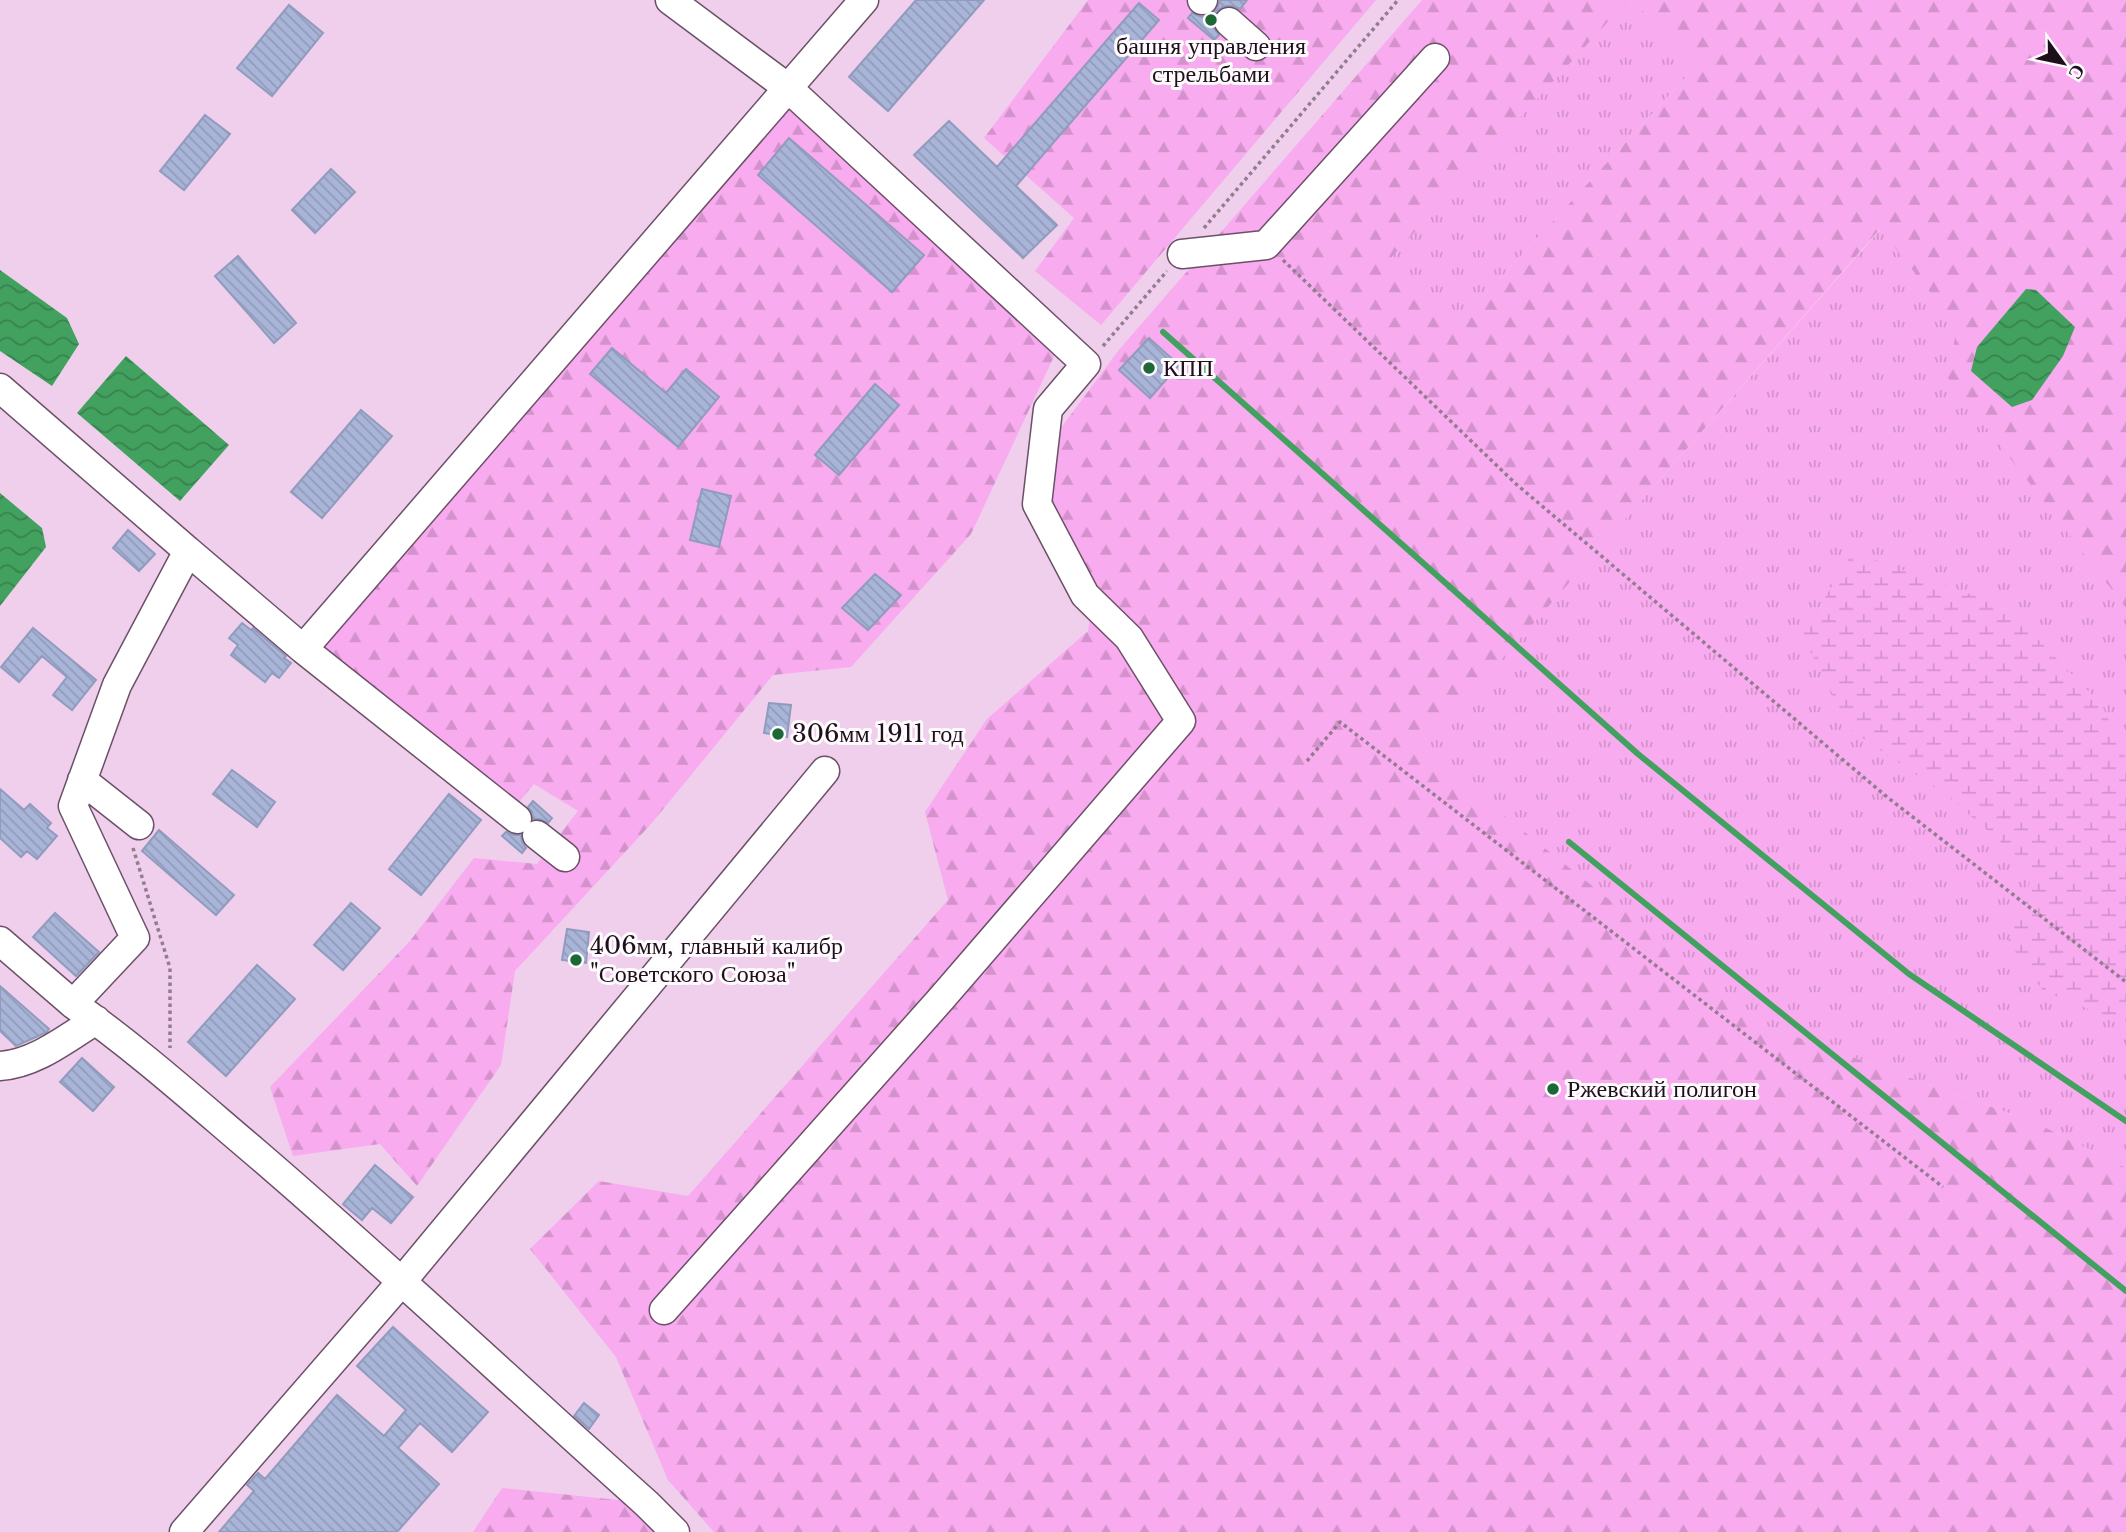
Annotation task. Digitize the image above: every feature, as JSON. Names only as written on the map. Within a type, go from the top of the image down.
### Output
[{"type":"lane","points":[[664,1310],[942,999],[1181,720],[1129,638],[1085,595],[1037,504],[1048,409],[1086,364],[705,10],[670,0]]},
{"type":"lane","points":[[303,649],[864,0]]},
{"type":"lane","points":[[1229,22],[1256,46]]},
{"type":"lane","points":[[1182,254],[1266,244],[1435,58]]},
{"type":"lane","points":[[0,388],[303,649],[565,857]]},
{"type":"lane","points":[[0,1066],[14,1065],[48,1050],[85,1012],[135,938],[73,806],[117,685],[188,551]]},
{"type":"lane","points":[[184,1532],[402,1280],[825,771]]},
{"type":"lane","points":[[82,780],[131,819]]},
{"type":"lane","points":[[0,941],[185,1092],[402,1280],[675,1532]]},
{"type":"path","points":[[1103,345],[1398,0]]},
{"type":"path","points":[[1266,244],[1516,484],[1886,797],[2126,982]]},
{"type":"path","points":[[1307,761],[1340,722],[1943,1187]]},
{"type":"path","points":[[131,819],[170,968],[170,1049]]},
{"type":"green space","points":[[1088,0],[1376,0],[1101,325],[1035,271],[1074,218],[984,138]]},
{"type":"green space","points":[[1422,0],[1628,0],[1389,260],[1458,324],[1699,63],[1631,0],[2126,0],[2126,608],[1948,378],[1957,326],[1880,229],[1422,750],[1769,1027],[2036,1123],[2126,1168],[2126,1532],[714,1532],[668,1480],[616,1357],[530,1249],[599,1181],[688,1196],[948,900],[925,812],[987,719],[1088,631],[1095,586],[1049,509],[1058,432],[1118,351]]},
{"type":"green space","points":[[1628,0],[1699,63],[1458,324],[1388,260]]},
{"type":"green space","points":[[789,98],[1057,350],[971,534],[851,667],[773,675],[651,824],[515,971],[501,1065],[417,1186],[380,1144],[293,1156],[270,1087],[410,941],[474,858],[537,864],[578,811],[534,784],[514,808],[312,648]]},
{"type":"green space","points":[[1881,229],[1958,326],[1949,378],[2126,608],[2126,1168],[2036,1123],[1769,1027],[1421,750]]},
{"type":"green space","points":[[1853,552],[2006,607],[2102,705],[2126,759],[2126,1021],[2121,1022],[2043,991],[2008,941],[2034,871],[1950,798],[1851,730],[1802,635]]},
{"type":"green space","points":[[502,1488],[627,1501],[658,1532],[473,1532]]},
{"type":"water","points":[[0,270],[67,318],[79,344],[52,386],[0,351]]},
{"type":"water","points":[[2026,289],[2036,290],[2075,327],[2063,356],[2032,400],[2012,407],[1971,371],[1977,347]]},
{"type":"water","points":[[126,356],[229,445],[180,501],[77,413]]},
{"type":"water","points":[[0,493],[42,528],[46,547],[0,606]]},
{"type":"building","points":[[916,0],[984,0],[888,111],[849,77]]},
{"type":"building","points":[[1220,0],[1247,0],[1240,9],[1224,6],[1216,12],[1213,27],[1219,35],[1214,40],[1188,18],[1192,13],[1202,17],[1211,15]]},
{"type":"building","points":[[1139,3],[1159,20],[1016,186],[1057,225],[1023,258],[914,155],[949,121],[997,167]]},
{"type":"building","points":[[289,5],[323,33],[272,96],[237,68]]},
{"type":"building","points":[[205,115],[230,134],[184,190],[160,171]]},
{"type":"building","points":[[789,138],[924,255],[892,292],[758,175]]},
{"type":"building","points":[[331,169],[355,192],[315,233],[292,210]]},
{"type":"building","points":[[238,256],[296,323],[274,343],[215,276]]},
{"type":"building","name":"КПП","points":[[1149,338],[1179,365],[1150,398],[1119,370]]},
{"type":"building","points":[[612,348],[666,393],[686,369],[719,397],[678,447],[590,374]]},
{"type":"building","points":[[875,384],[899,405],[839,475],[815,455]]},
{"type":"building","points":[[361,410],[392,436],[322,518],[291,492]]},
{"type":"building","points":[[702,489],[731,496],[719,547],[690,540]]},
{"type":"building","points":[[128,530],[155,554],[139,571],[113,548]]},
{"type":"building","points":[[875,574],[901,595],[868,630],[842,608]]},
{"type":"building","points":[[242,623],[251,630],[253,628],[291,663],[279,678],[272,673],[265,682],[231,655],[238,645],[229,638]]},
{"type":"building","points":[[33,628],[96,680],[72,710],[53,695],[67,677],[42,656],[19,682],[1,667]]},
{"type":"building","name":"306мм 1911 год","points":[[769,703],[791,705],[787,737],[764,733]]},
{"type":"building","points":[[232,770],[275,802],[257,827],[213,794]]},
{"type":"building","points":[[0,789],[24,810],[30,804],[51,823],[47,828],[57,836],[37,859],[27,851],[21,857],[0,838]]},
{"type":"building","points":[[449,794],[481,820],[421,895],[389,869]]},
{"type":"building","points":[[533,801],[552,818],[548,823],[533,819],[528,807]]},
{"type":"building","points":[[159,830],[234,895],[216,915],[142,851]]},
{"type":"building","points":[[506,832],[521,835],[526,848],[522,853],[502,836]]},
{"type":"building","points":[[351,903],[380,928],[343,970],[314,945]]},
{"type":"building","points":[[55,913],[99,952],[76,976],[33,937]]},
{"type":"building","name":"406мм, главный калибр \"Советского Союза\"","points":[[567,929],[589,932],[586,963],[562,960]]},
{"type":"building","points":[[257,965],[295,999],[226,1076],[188,1042]]},
{"type":"building","points":[[0,986],[49,1029],[47,1032],[16,1046],[0,1031]]},
{"type":"building","points":[[82,1058],[114,1087],[93,1111],[60,1082]]},
{"type":"building","points":[[375,1165],[413,1197],[391,1223],[372,1208],[362,1220],[343,1204]]},
{"type":"building","points":[[393,1327],[488,1412],[452,1452],[420,1423],[398,1448],[439,1484],[397,1532],[219,1532],[254,1491],[247,1485],[258,1473],[265,1479],[337,1395],[384,1436],[406,1410],[357,1366]]},
{"type":"building","points":[[584,1403],[599,1415],[589,1429],[574,1416]]},
{"type":"waterway","points":[[1163,332],[1638,754],[1909,974],[2126,1121]]},
{"type":"waterway","points":[[1569,842],[2126,1291]]},
{"type":"place","name":"башня управления стрельбами","points":[[1211,20]]},
{"type":"place","name":"КПП","points":[[1149,368]]},
{"type":"place","name":"306мм 1911 год","points":[[778,734]]},
{"type":"place","name":"406мм, главный калибр \"Советского Союза\"","points":[[576,960]]},
{"type":"place","name":"Ржевский полигон","points":[[1553,1089]]}]
